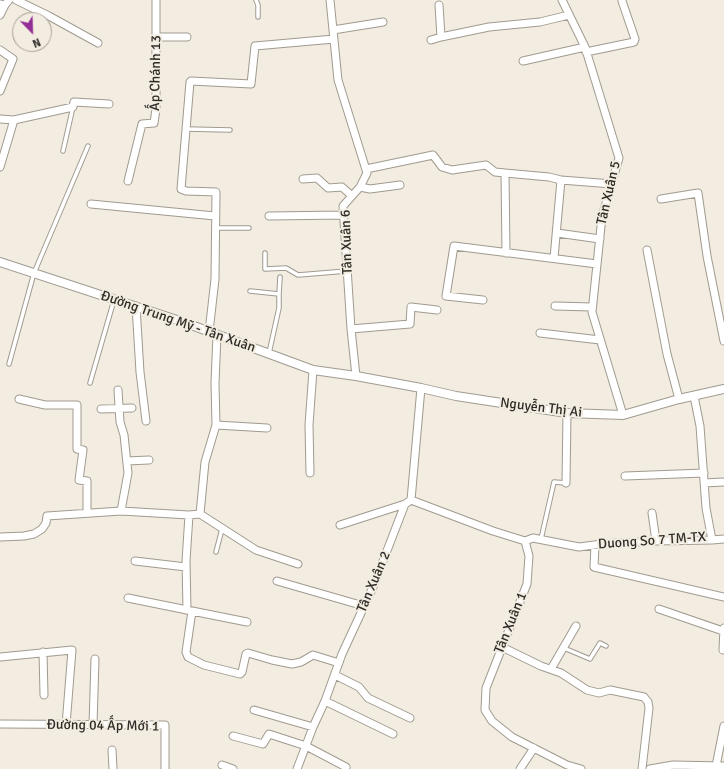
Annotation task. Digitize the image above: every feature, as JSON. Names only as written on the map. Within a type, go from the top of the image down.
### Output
[{"type":"street","points":[[16,0],[98,43]]},
{"type":"street","name":"Ấp Chánh 13","points":[[128,181],[142,124],[154,123],[156,109],[156,0]]},
{"type":"street","points":[[330,0],[338,80],[366,169],[433,155],[442,167],[452,170],[486,165],[495,172],[549,177],[561,180],[612,184]]},
{"type":"street","name":"Tân Xuân 5","points":[[562,0],[585,50],[619,158],[602,217],[592,312],[623,415]]},
{"type":"street","points":[[523,61],[634,42],[635,39],[622,1]]},
{"type":"street","points":[[0,14],[4,3]]},
{"type":"street","points":[[439,5],[441,37]]},
{"type":"street","points":[[431,40],[489,27],[540,22],[569,15]]},
{"type":"street","points":[[333,30],[383,22]]},
{"type":"street","points":[[156,37],[187,38]]},
{"type":"street","points":[[209,332],[214,279],[216,192],[186,191],[181,189],[190,81],[251,84],[255,46],[334,39]]},
{"type":"street","points":[[0,50],[12,60],[0,91]]},
{"type":"street","points":[[0,119],[14,120],[73,107],[74,102],[109,104]]},
{"type":"street","points":[[0,167],[14,120]]},
{"type":"street","name":"Tân Xuân 6","points":[[356,376],[351,329],[343,206],[360,187],[368,173],[366,169]]},
{"type":"street","points":[[505,173],[506,253]]},
{"type":"street","points":[[303,179],[317,178],[328,188],[342,187],[352,196]]},
{"type":"street","points":[[554,258],[561,180]]},
{"type":"street","points":[[360,187],[370,189],[400,185]]},
{"type":"street","points":[[661,199],[698,193],[707,256],[724,341]]},
{"type":"street","points":[[91,204],[215,216]]},
{"type":"street","points":[[269,216],[343,215]]},
{"type":"street","points":[[556,233],[600,239]]},
{"type":"street","points":[[484,300],[446,296],[454,246],[597,264]]},
{"type":"street","points":[[647,250],[662,332],[679,399]]},
{"type":"street","name":"Đường Trung Mỹ - Tân Xuân","points":[[0,262],[136,306],[313,370],[356,376]]},
{"type":"street","points":[[136,306],[140,372],[146,421]]},
{"type":"street","points":[[554,306],[592,307]]},
{"type":"street","points":[[351,329],[410,324],[411,307],[437,310]]},
{"type":"street","points":[[540,333],[600,340]]},
{"type":"street","points":[[200,514],[205,462],[216,425],[215,383],[217,335]]},
{"type":"street","points":[[310,473],[309,425],[313,370]]},
{"type":"street","name":"Nguyễn Thị Ai","points":[[356,376],[456,396],[567,413],[623,415],[679,399],[724,389]]},
{"type":"street","name":"Tân Xuân 2","points":[[297,769],[339,664],[408,502],[421,388]]},
{"type":"street","points":[[118,390],[120,422],[124,435],[128,473],[121,511]]},
{"type":"street","name":"Duong So 7 TM-TX","points":[[525,541],[533,538],[579,547],[656,541],[712,540],[706,508],[700,426],[694,396]]},
{"type":"street","points":[[19,400],[45,405],[77,404],[77,449],[83,450],[80,480],[87,481],[87,513]]},
{"type":"street","points":[[101,409],[132,408]]},
{"type":"street","points":[[566,483],[567,413]]},
{"type":"street","points":[[216,425],[268,428]]},
{"type":"street","points":[[127,461],[149,460]]},
{"type":"street","points":[[625,476],[704,473]]},
{"type":"street","points":[[704,483],[724,482]]},
{"type":"street","points":[[340,525],[408,502],[525,541]]},
{"type":"street","points":[[0,537],[34,534],[42,529],[46,523],[47,516],[121,511],[189,515],[200,514],[256,550],[298,564]]},
{"type":"street","points":[[652,513],[656,541]]},
{"type":"street","points":[[189,515],[186,567],[189,610],[186,652],[188,657],[204,665],[240,674],[242,672],[246,654],[248,653],[292,664],[301,662],[313,656],[339,664]]},
{"type":"street","points":[[712,540],[724,539]]},
{"type":"street","name":"Tân Xuân 1","points":[[525,541],[529,556],[527,584],[486,688],[485,710],[492,721],[507,733],[567,767],[581,769]]},
{"type":"street","points":[[595,545],[594,567],[724,597]]},
{"type":"street","points":[[135,561],[186,567]]},
{"type":"street","points":[[277,582],[364,606]]},
{"type":"street","points":[[128,598],[247,622]]},
{"type":"street","points":[[659,609],[724,630],[724,650]]},
{"type":"street","points":[[551,669],[576,626]]},
{"type":"street","points":[[502,647],[561,673],[587,690],[599,693],[610,690],[644,697],[648,702],[649,708],[642,769]]},
{"type":"street","points":[[0,657],[72,650],[66,725]]},
{"type":"street","points":[[43,652],[44,695]]},
{"type":"street","points":[[93,725],[95,659]]},
{"type":"street","points":[[335,675],[359,687],[368,698],[410,718]]},
{"type":"street","points":[[325,701],[393,734]]},
{"type":"street","points":[[254,710],[313,727]]},
{"type":"street","name":"Đường 04 Ấp Mới 1","points":[[0,724],[165,725],[165,769]]},
{"type":"street","points":[[716,767],[724,726]]},
{"type":"street","points":[[232,736],[263,744],[269,734],[306,746],[346,768]]},
{"type":"street","points":[[520,769],[534,748]]},
{"type":"street","points":[[112,750],[113,769]]},
{"type":"street","points":[[222,765],[233,769]]},
{"type":"street","points":[[650,769],[673,765],[724,766]]},
{"type":"lane","points":[[256,0],[258,5],[258,17]]},
{"type":"lane","points":[[63,151],[73,107]]},
{"type":"lane","points":[[186,129],[230,130]]},
{"type":"lane","points":[[9,364],[34,273],[88,146]]},
{"type":"lane","points":[[215,228],[249,228]]},
{"type":"lane","points":[[265,253],[265,269],[286,268],[298,275],[347,271]]},
{"type":"lane","points":[[269,354],[278,308],[280,277]]},
{"type":"lane","points":[[250,291],[279,294]]},
{"type":"lane","points":[[90,384],[114,299]]},
{"type":"lane","points":[[541,539],[554,482],[566,483]]},
{"type":"lane","points":[[216,552],[222,529]]},
{"type":"lane","points":[[564,648],[590,658],[600,643],[606,646]]}]
